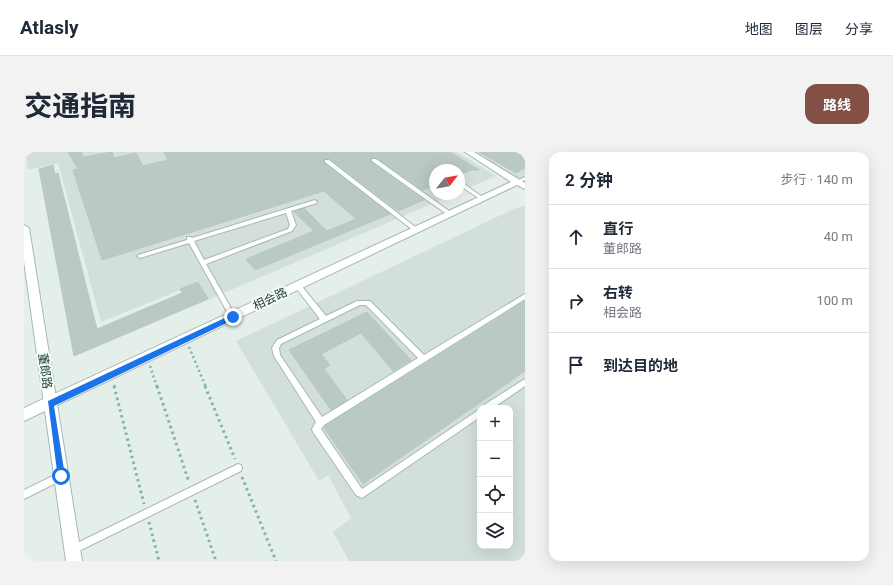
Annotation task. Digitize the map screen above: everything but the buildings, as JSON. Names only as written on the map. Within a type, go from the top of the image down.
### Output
[{"type":"street","points":[[469,152],[522,183]]},
{"type":"street","name":"相会路","points":[[24,415],[148,358],[482,198],[522,183]]},
{"type":"street","name":"董郎路","points":[[24,228],[73,555]]},
{"type":"lane","points":[[374,160],[450,214]]},
{"type":"lane","points":[[327,161],[416,230]]},
{"type":"lane","points":[[465,187],[482,198]]},
{"type":"lane","points":[[140,256],[190,239],[315,202]]},
{"type":"lane","points":[[203,263],[290,230],[293,225],[288,210]]},
{"type":"lane","points":[[190,239],[233,317]]},
{"type":"lane","points":[[298,286],[325,320]]},
{"type":"lane","points":[[477,415],[362,494],[359,492],[316,429],[321,422],[422,358],[525,296]]},
{"type":"lane","points":[[321,422],[277,356],[275,348],[279,342],[362,302],[368,303],[422,358]]},
{"type":"lane","points":[[491,405],[525,382]]},
{"type":"lane","points":[[73,555],[147,513],[238,468]]},
{"type":"lane","points":[[24,495],[61,476]]},
{"type":"path","points":[[185,340],[276,561]]},
{"type":"path","points":[[148,358],[216,561]]},
{"type":"path","points":[[111,375],[159,561]]},
{"type":"shaded area","points":[[25,152],[457,152],[496,176],[465,189],[465,164],[429,164],[429,200],[441,200],[191,307],[180,290],[101,322],[58,163],[28,170]]},
{"type":"shaded area","points":[[474,152],[525,152],[525,183]]},
{"type":"shaded area","points":[[525,206],[525,561],[349,561],[333,532],[351,518],[328,475],[319,481],[236,341],[516,208]]},
{"type":"route","points":[[61,476],[50,404],[233,317]]}]
